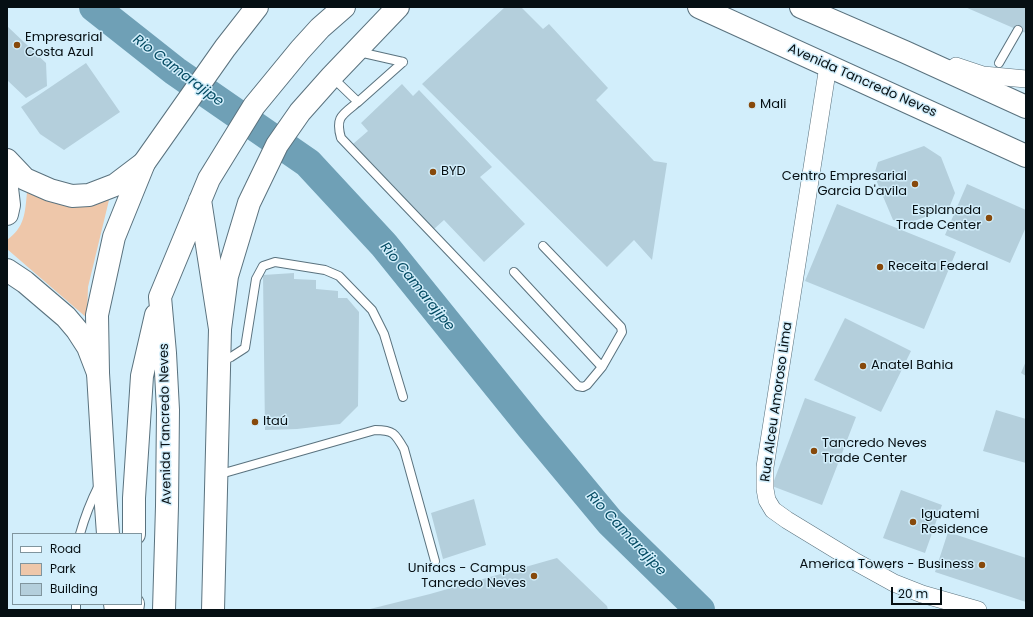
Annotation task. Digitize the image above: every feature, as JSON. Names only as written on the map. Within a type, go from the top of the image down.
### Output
[{"type":"main road","points":[[108,533],[98,373],[97,315],[114,237],[149,156],[225,48],[256,7]]},
{"type":"main road","name":"Avenida Tancredo Neves","points":[[164,610],[168,506],[168,410],[160,297],[209,179],[254,106],[320,28],[344,7]]},
{"type":"main road","points":[[213,610],[220,329],[227,276],[249,203],[277,145],[300,112],[355,51],[398,7]]},
{"type":"main road","name":"Avenida Tancredo Neves","points":[[699,7],[1026,156]]},
{"type":"main road","points":[[801,7],[1026,107]]},
{"type":"main road","points":[[7,160],[26,179],[50,190],[72,196],[89,195],[115,185],[149,156]]},
{"type":"main road","points":[[7,188],[9,205],[7,214]]},
{"type":"main road","points":[[200,200],[220,329]]},
{"type":"main road","points":[[7,270],[25,282],[66,317],[77,330],[88,348],[98,373]]},
{"type":"main road","points":[[134,533],[134,506],[142,376],[160,297]]},
{"type":"street","points":[[905,52],[983,74],[1026,79]]},
{"type":"street","name":"Rua Alceu Amoroso Lima","points":[[828,66],[765,467],[765,489],[767,500],[773,510],[787,520],[894,583],[922,594],[978,610]]},
{"type":"lane","points":[[999,63],[1018,30]]},
{"type":"lane","points":[[355,51],[403,62],[341,116],[338,128],[341,138],[578,386],[583,387],[587,385],[602,367],[622,332],[621,327],[543,246]]},
{"type":"lane","points":[[332,76],[358,102]]},
{"type":"lane","points":[[219,362],[231,357],[245,348],[256,279],[263,266],[275,262],[325,270],[339,276],[372,310],[384,334],[403,397]]},
{"type":"lane","points":[[514,272],[602,367]]},
{"type":"lane","points":[[216,475],[375,430],[387,430],[397,436],[404,449],[435,561]]},
{"type":"lane","points":[[80,533],[91,500],[104,475]]},
{"type":"green space","points":[[27,192],[53,201],[81,204],[109,200],[88,287],[87,318],[7,249],[7,240],[21,225],[26,207]]},
{"type":"building","points":[[505,7],[521,7],[543,29],[549,24],[608,88],[596,100],[654,161],[667,163],[652,260],[634,240],[607,267],[422,84]]},
{"type":"building","points":[[965,7],[1026,7],[1026,33],[1018,30]]},
{"type":"building","name":"Empresarial Costa Azul","points":[[7,26],[46,63],[47,86],[26,98],[7,80]]},
{"type":"building","points":[[86,63],[120,112],[64,150],[40,134],[21,107]]},
{"type":"building","name":"BYD","points":[[402,84],[413,96],[419,90],[492,167],[480,177],[525,224],[484,262],[444,220],[434,229],[353,144],[368,131],[361,123]]},
{"type":"building","name":"Centro Empresarial Garcia D'avila","points":[[924,146],[941,157],[955,193],[949,208],[909,223],[893,220],[874,175],[878,162]]},
{"type":"building","name":"Esplanada Trade Center","points":[[967,184],[1026,210],[1026,227],[1010,263],[945,235]]},
{"type":"building","name":"Receita Federal","points":[[837,204],[956,252],[924,329],[805,281]]},
{"type":"building","points":[[294,273],[294,279],[316,280],[316,289],[338,291],[338,298],[347,298],[359,312],[358,406],[340,424],[297,429],[265,430],[263,275]]},
{"type":"building","name":"Anatel Bahia","points":[[845,318],[911,351],[881,412],[814,380]]},
{"type":"building","points":[[1026,361],[1026,376],[1021,373]]},
{"type":"building","name":"Tancredo Neves Trade Center","points":[[805,398],[856,417],[822,505],[772,486]]},
{"type":"building","points":[[996,410],[1026,419],[1026,463],[983,451]]},
{"type":"building","name":"Iguatemi Residence","points":[[901,490],[942,505],[925,553],[883,538]]},
{"type":"building","points":[[474,499],[486,545],[443,559],[431,513]]},
{"type":"building","name":"America Towers - Business","points":[[948,532],[1026,558],[1026,602],[935,572]]},
{"type":"building","name":"Unifacs - Campus Tancredo Neves","points":[[557,558],[607,606],[608,610],[366,610],[430,594]]},
{"type":"waterway","name":"Rio Camarajipe","points":[[94,7],[175,71],[308,163],[384,245],[610,522],[700,610]]},
{"type":"place","name":"Empresarial Costa Azul","points":[[17,45]]},
{"type":"place","name":"Mali","points":[[752,105]]},
{"type":"place","name":"BYD","points":[[433,172]]},
{"type":"place","name":"Centro Empresarial Garcia D'avila","points":[[915,184]]},
{"type":"place","name":"Esplanada Trade Center","points":[[989,218]]},
{"type":"place","name":"Receita Federal","points":[[880,267]]},
{"type":"place","name":"Anatel Bahia","points":[[863,366]]},
{"type":"place","name":"Itaú","points":[[255,422]]},
{"type":"place","name":"Tancredo Neves Trade Center","points":[[814,451]]},
{"type":"place","name":"Iguatemi Residence","points":[[913,522]]},
{"type":"place","name":"America Towers - Business","points":[[982,565]]},
{"type":"place","name":"Unifacs - Campus Tancredo Neves","points":[[534,576]]}]
